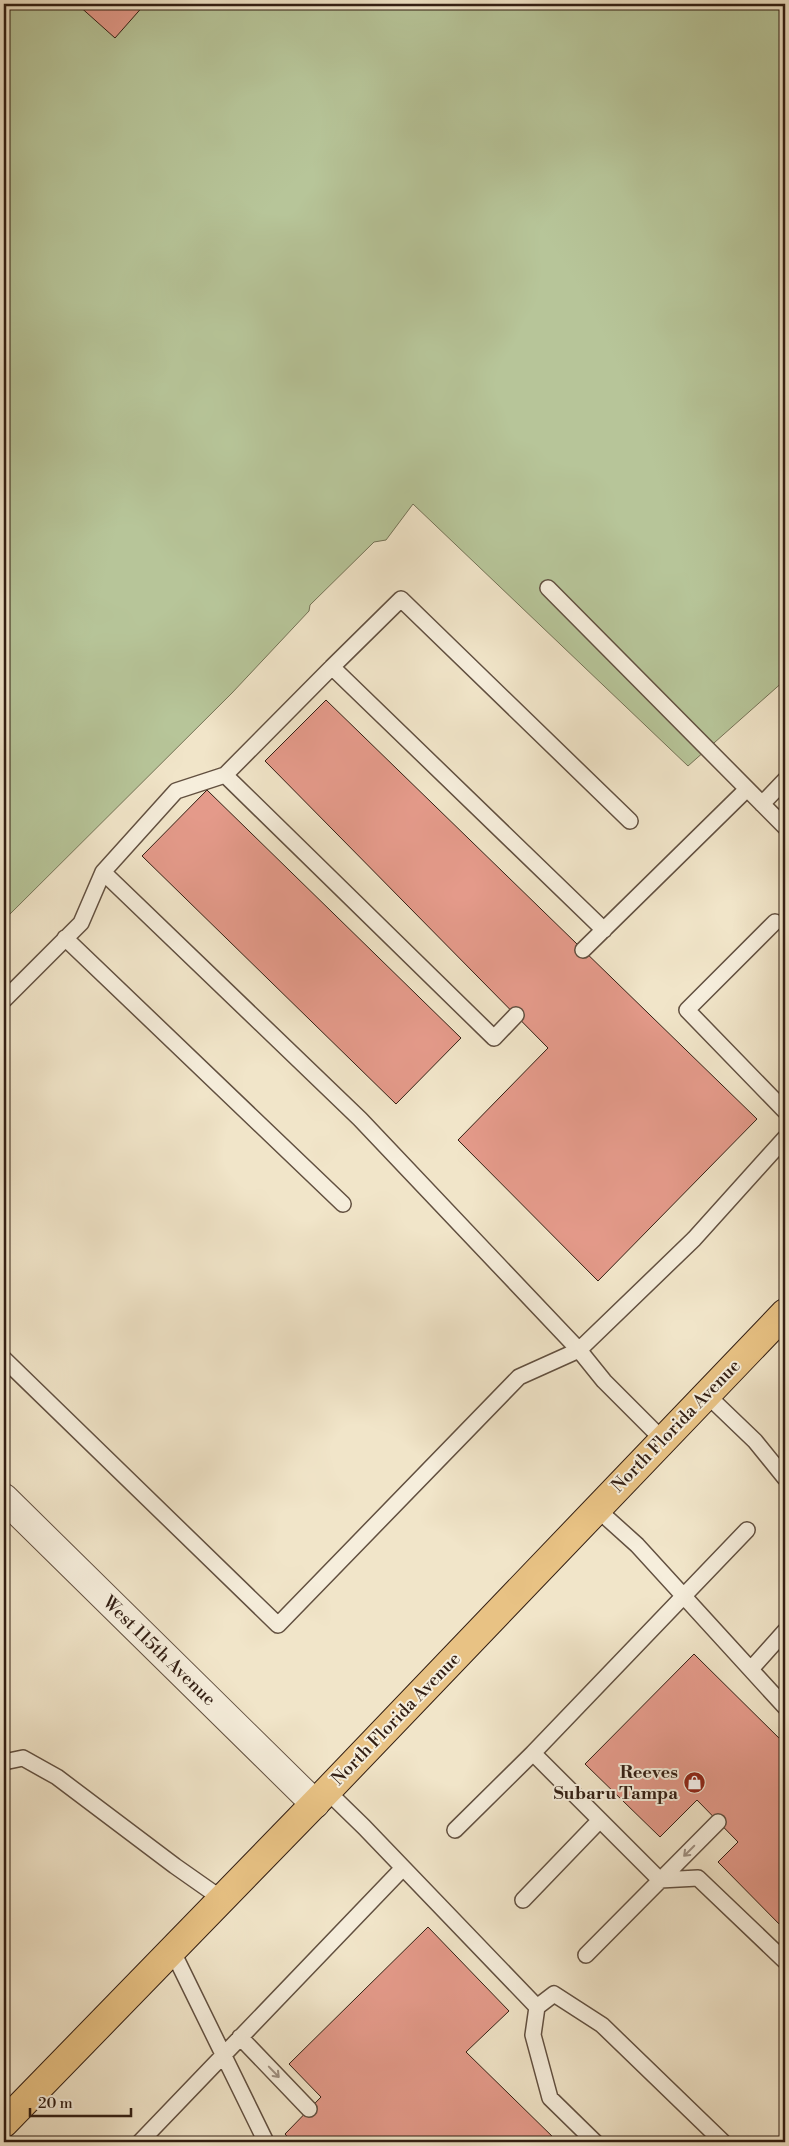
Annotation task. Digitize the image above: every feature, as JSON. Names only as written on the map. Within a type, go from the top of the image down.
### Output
[{"type":"main road","name":"North Florida Avenue","points":[[4,2123],[321,1797],[785,1313]]},
{"type":"street","name":"West 115th Avenue","points":[[4,1498],[321,1797]]},
{"type":"lane","points":[[548,588],[785,827]]},
{"type":"lane","points":[[4,1000],[81,923],[103,872],[176,791],[225,775],[401,599],[630,821]]},
{"type":"lane","points":[[332,667],[604,930]]},
{"type":"lane","points":[[225,775],[494,1038],[516,1016]]},
{"type":"lane","points":[[762,804],[785,780]]},
{"type":"lane","points":[[583,950],[747,789]]},
{"type":"lane","points":[[103,872],[360,1119],[579,1350],[604,1381],[662,1440]]},
{"type":"lane","points":[[775,922],[687,1010],[785,1111]]},
{"type":"lane","points":[[65,938],[343,1204]]},
{"type":"lane","points":[[4,1359],[278,1625],[519,1378],[579,1350],[694,1239],[785,1138]]},
{"type":"lane","points":[[706,1394],[755,1441],[785,1478]]},
{"type":"lane","points":[[597,1509],[636,1545],[785,1707]]},
{"type":"lane","points":[[454,1830],[533,1753],[747,1530]]},
{"type":"lane","points":[[751,1669],[785,1631]]},
{"type":"lane","points":[[533,1753],[660,1880],[698,1878],[785,1962]]},
{"type":"lane","points":[[4,1762],[23,1758],[57,1776],[169,1862],[222,1899]]},
{"type":"lane","points":[[321,1797],[404,1868],[537,2007]]},
{"type":"lane","points":[[523,1900],[600,1820]]},
{"type":"lane","points":[[586,1955],[718,1822]]},
{"type":"lane","points":[[140,2142],[404,1868]]},
{"type":"lane","points":[[172,1950],[266,2142]]},
{"type":"lane","points":[[596,2142],[550,2098],[533,2035],[537,2007],[554,1994],[602,2025],[723,2142]]},
{"type":"lane","points":[[240,2037],[309,2109]]},
{"type":"green space","points":[[4,4],[785,4],[785,680],[688,766],[413,504],[386,540],[374,542],[310,605],[309,611],[232,693],[4,920]]},
{"type":"building","points":[[77,4],[145,4],[115,38]]},
{"type":"building","points":[[326,700],[757,1119],[598,1281],[458,1140],[548,1048],[265,761]]},
{"type":"building","points":[[207,790],[461,1038],[396,1104],[142,856]]},
{"type":"building","name":"Reeves Subaru Tampa","points":[[694,1654],[785,1744],[785,1930],[718,1862],[738,1842],[697,1800],[660,1837],[585,1764]]},
{"type":"building","points":[[428,1927],[509,2011],[466,2052],[558,2142],[292,2142],[285,2134],[321,2097],[289,2064]]},
{"type":"place","name":"Reeves Subaru Tampa","points":[[694,1782]]}]
